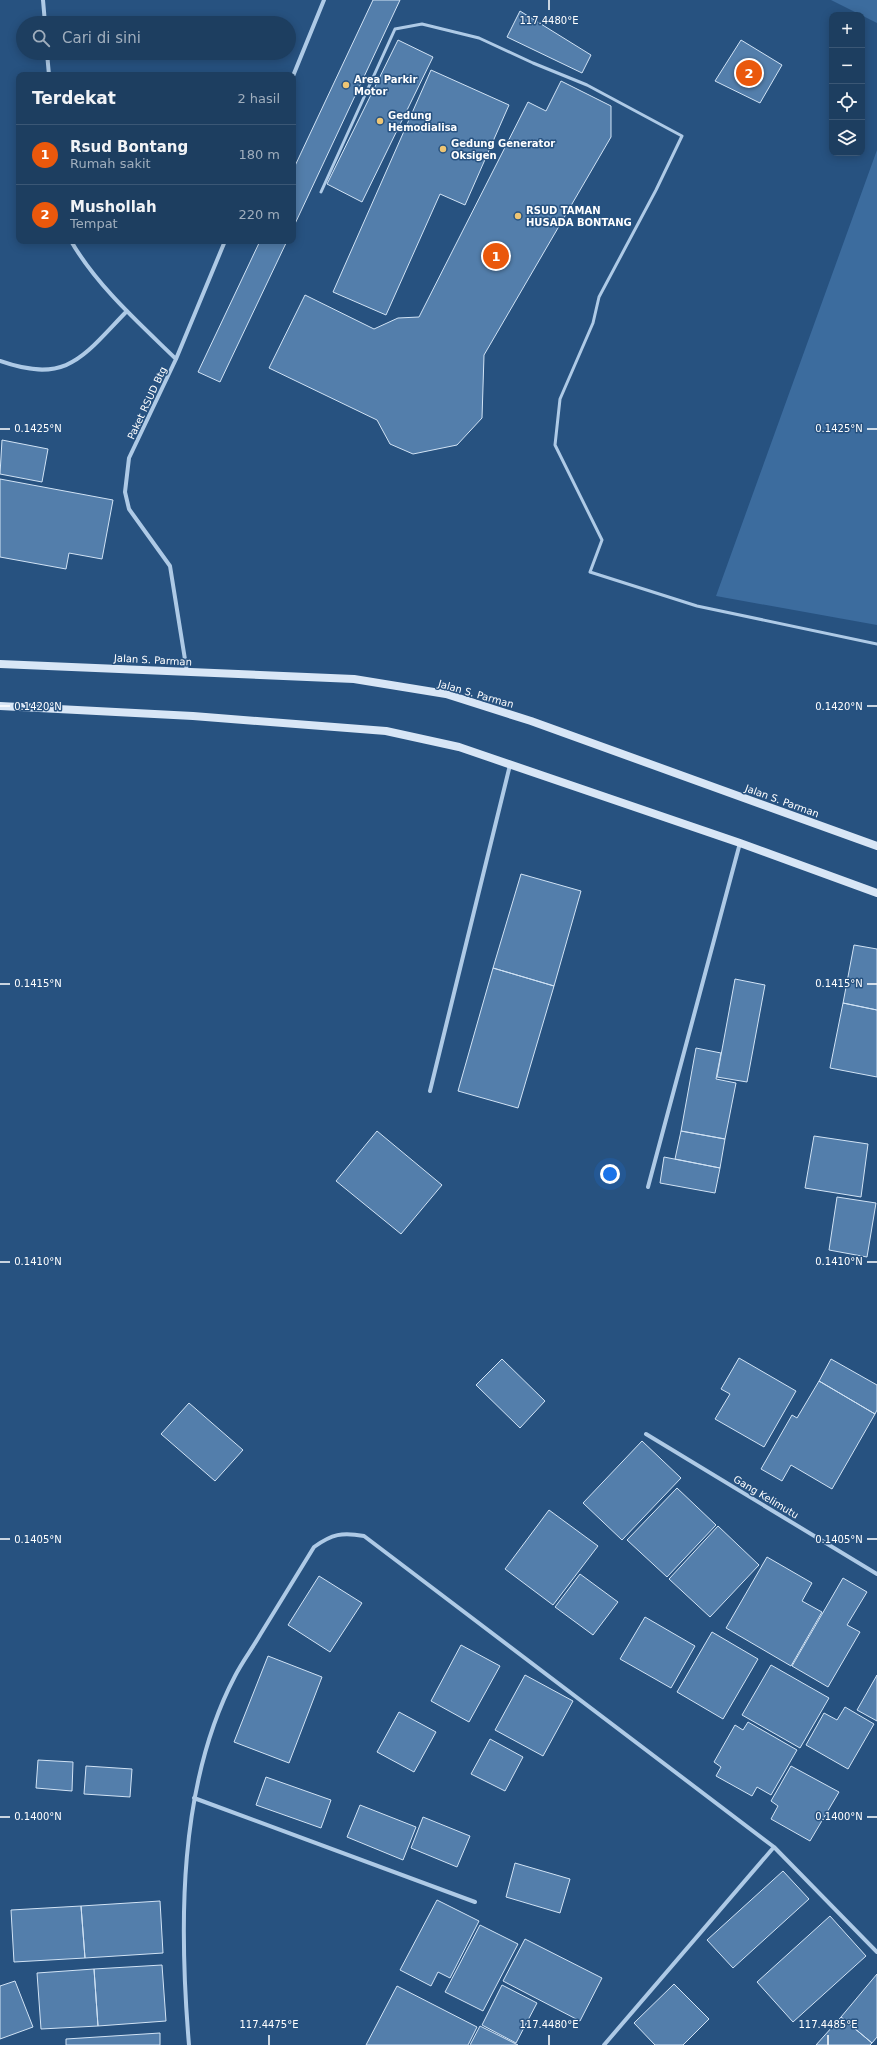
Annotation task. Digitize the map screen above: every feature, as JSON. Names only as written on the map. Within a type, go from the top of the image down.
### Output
[{"type":"main road","name":"Jalan S. Parman","points":[[0,664],[354,679],[446,694],[539,724],[877,846]]},
{"type":"main road","points":[[0,706],[185,716],[386,731],[459,748],[740,843],[877,894]]},
{"type":"street","points":[[43,0],[44,16]]},
{"type":"street","points":[[295,72],[324,0]]},
{"type":"street","points":[[48,60],[49,72]]},
{"type":"street","points":[[73,244],[80,257],[127,310],[176,359]]},
{"type":"street","name":"Paket RSUD Btg","points":[[187,672],[170,566],[129,509],[126,481],[129,458],[176,359],[224,244]]},
{"type":"street","points":[[0,361],[17,367],[41,371],[62,367],[80,358],[127,310]]},
{"type":"street","points":[[430,1091],[510,765]]},
{"type":"street","points":[[648,1187],[740,843]]},
{"type":"street","name":"Gang Kelimutu","points":[[646,1434],[877,1574]]},
{"type":"street","points":[[189,2045],[184,1924],[189,1835],[194,1798],[213,1726],[234,1676],[314,1547],[328,1537],[347,1533],[364,1536],[774,1847],[877,1952]]},
{"type":"street","points":[[194,1798],[475,1902]]},
{"type":"street","points":[[604,2045],[774,1847]]},
{"type":"lane","points":[[321,192],[396,29],[422,24],[479,38],[533,63],[587,84],[682,136],[656,190],[599,297],[593,323],[560,399],[555,445],[602,540],[590,572],[697,606],[877,644]]},
{"type":"shaded area","points":[[831,0],[877,0],[877,23],[865,17],[865,12],[855,12]]},
{"type":"shaded area","points":[[877,150],[877,625],[716,596]]},
{"type":"building","name":"Area Parkir Motor","points":[[373,0],[400,0],[296,222],[296,164]]},
{"type":"building","points":[[520,11],[591,55],[582,73],[507,37]]},
{"type":"building","name":"Gedung Hemodialisa","points":[[398,40],[433,57],[362,202],[327,184]]},
{"type":"building","points":[[741,40],[782,65],[760,103],[715,81]]},
{"type":"building","name":"Gedung Generator Oksigen","points":[[431,70],[509,105],[465,205],[440,194],[386,315],[333,292]]},
{"type":"building","name":"RSUD TAMAN HUSADA BONTANG","points":[[561,81],[611,106],[611,137],[484,355],[482,418],[457,445],[413,454],[390,444],[377,420],[269,368],[305,295],[374,329],[398,318],[419,317],[528,102],[546,111]]},
{"type":"building","points":[[259,244],[286,244],[220,382],[198,372]]},
{"type":"building","points":[[2,440],[48,449],[42,482],[0,474]]},
{"type":"building","points":[[0,479],[113,500],[102,559],[69,553],[66,569],[0,557]]},
{"type":"building","points":[[521,874],[581,891],[554,986],[493,968]]},
{"type":"building","points":[[854,945],[877,949],[877,1010],[843,1003]]},
{"type":"building","points":[[493,968],[554,986],[518,1108],[458,1091]]},
{"type":"building","points":[[735,979],[765,985],[747,1082],[717,1077]]},
{"type":"building","points":[[843,1003],[877,1010],[877,1077],[830,1068]]},
{"type":"building","points":[[696,1048],[721,1053],[716,1079],[736,1083],[725,1139],[681,1131]]},
{"type":"building","points":[[377,1131],[442,1185],[401,1234],[336,1181]]},
{"type":"building","points":[[681,1131],[725,1139],[720,1168],[675,1159]]},
{"type":"building","points":[[814,1136],[868,1144],[861,1197],[805,1188]]},
{"type":"building","points":[[664,1157],[720,1168],[715,1193],[660,1183]]},
{"type":"building","points":[[837,1197],[876,1203],[867,1257],[829,1250]]},
{"type":"building","points":[[739,1358],[796,1391],[764,1447],[715,1419],[730,1394],[721,1389]]},
{"type":"building","points":[[502,1359],[545,1401],[520,1428],[476,1385]]},
{"type":"building","points":[[831,1359],[877,1385],[877,1410],[875,1414],[819,1381]]},
{"type":"building","points":[[819,1381],[875,1414],[832,1489],[791,1465],[782,1481],[761,1469],[792,1415],[797,1418]]},
{"type":"building","points":[[189,1403],[243,1450],[215,1481],[161,1434]]},
{"type":"building","points":[[642,1441],[681,1478],[622,1540],[583,1503]]},
{"type":"building","points":[[677,1488],[716,1525],[667,1577],[627,1540]]},
{"type":"building","points":[[549,1510],[598,1546],[553,1605],[505,1569]]},
{"type":"building","points":[[718,1526],[759,1565],[710,1617],[669,1579]]},
{"type":"building","points":[[767,1557],[812,1583],[802,1601],[822,1612],[791,1666],[726,1628]]},
{"type":"building","points":[[580,1574],[618,1602],[593,1635],[555,1607]]},
{"type":"building","points":[[319,1576],[362,1603],[330,1652],[288,1625]]},
{"type":"building","points":[[843,1578],[867,1592],[847,1625],[860,1632],[828,1687],[792,1666]]},
{"type":"building","points":[[645,1617],[695,1646],[671,1688],[620,1659]]},
{"type":"building","points":[[712,1632],[758,1659],[723,1719],[677,1692]]},
{"type":"building","points":[[461,1645],[500,1666],[469,1722],[431,1701]]},
{"type":"building","points":[[268,1656],[322,1677],[289,1763],[234,1742]]},
{"type":"building","points":[[771,1665],[829,1698],[800,1748],[742,1715]]},
{"type":"building","points":[[525,1675],[573,1701],[543,1756],[495,1730]]},
{"type":"building","points":[[877,1675],[877,1721],[857,1710]]},
{"type":"building","points":[[845,1707],[874,1724],[848,1769],[806,1745],[824,1713],[837,1720]]},
{"type":"building","points":[[399,1712],[436,1732],[414,1772],[377,1752]]},
{"type":"building","points":[[748,1722],[797,1750],[771,1795],[757,1787],[752,1796],[716,1776],[721,1767],[714,1762],[735,1725],[743,1730]]},
{"type":"building","points":[[490,1739],[523,1757],[505,1791],[471,1774]]},
{"type":"building","points":[[38,1760],[73,1762],[72,1791],[36,1788]]},
{"type":"building","points":[[86,1766],[132,1769],[130,1797],[84,1794]]},
{"type":"building","points":[[791,1766],[839,1792],[810,1841],[771,1819],[778,1806],[771,1801]]},
{"type":"building","points":[[266,1777],[331,1800],[321,1828],[256,1805]]},
{"type":"building","points":[[360,1805],[416,1827],[403,1860],[347,1837]]},
{"type":"building","points":[[423,1817],[470,1836],[457,1867],[411,1848]]},
{"type":"building","points":[[515,1863],[570,1879],[560,1913],[506,1897]]},
{"type":"building","points":[[783,1871],[809,1899],[733,1968],[707,1940]]},
{"type":"building","points":[[437,1900],[479,1921],[450,1978],[438,1972],[431,1986],[400,1970]]},
{"type":"building","points":[[160,1901],[163,1953],[85,1958],[81,1906]]},
{"type":"building","points":[[81,1906],[85,1958],[14,1962],[11,1910]]},
{"type":"building","points":[[830,1916],[866,1956],[793,2022],[757,1982]]},
{"type":"building","points":[[480,1925],[518,1944],[483,2011],[445,1992]]},
{"type":"building","points":[[525,1939],[602,1978],[580,2021],[503,1981]]},
{"type":"building","points":[[162,1965],[166,2021],[98,2026],[94,1969]]},
{"type":"building","points":[[94,1969],[98,2026],[41,2029],[37,1973]]},
{"type":"building","points":[[877,1974],[877,2037],[872,2043],[841,2017]]},
{"type":"building","points":[[15,1981],[33,2027],[0,2039],[0,1986]]},
{"type":"building","points":[[674,1984],[709,2019],[683,2045],[655,2045],[634,2023]]},
{"type":"building","points":[[502,1985],[537,2003],[516,2043],[482,2025]]},
{"type":"building","points":[[397,1986],[477,2027],[468,2045],[366,2045]]},
{"type":"building","points":[[841,2017],[872,2043],[870,2045],[816,2045]]},
{"type":"building","points":[[480,2026],[518,2045],[470,2045]]},
{"type":"building","points":[[160,2033],[160,2045],[66,2045],[66,2039]]},
{"type":"place","name":"Mushollah","points":[[749,73]]},
{"type":"place","name":"Area Parkir Motor","points":[[346,85]]},
{"type":"place","name":"Gedung Hemodialisa","points":[[380,121]]},
{"type":"place","name":"Gedung Generator Oksigen","points":[[443,149]]},
{"type":"place","name":"RSUD TAMAN HUSADA BONTANG","points":[[518,216]]},
{"type":"place","name":"Rsud Bontang","points":[[496,256]]}]
